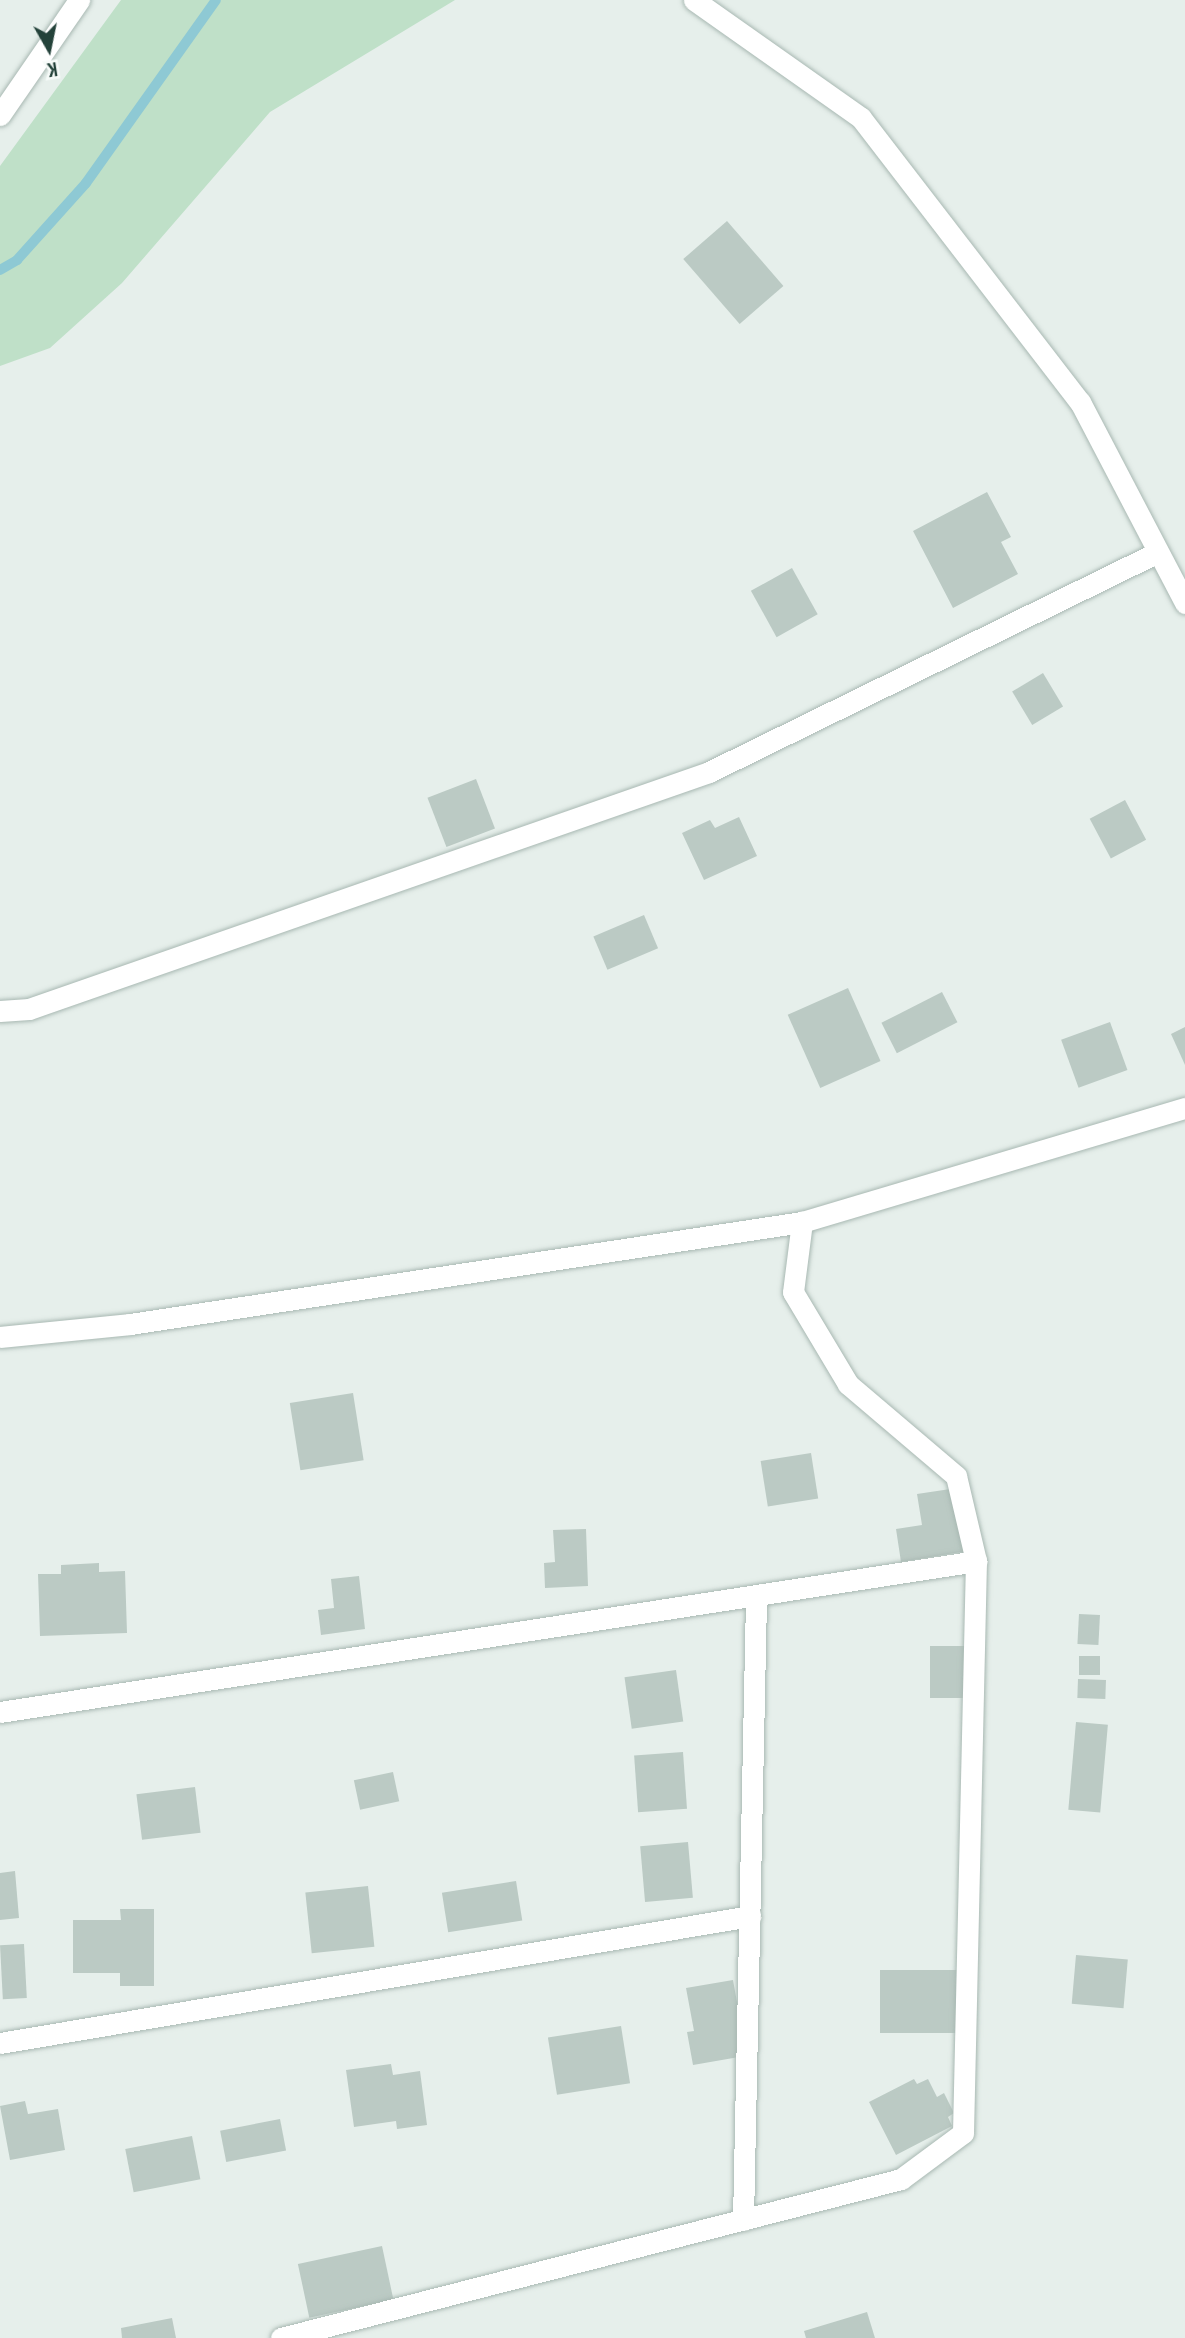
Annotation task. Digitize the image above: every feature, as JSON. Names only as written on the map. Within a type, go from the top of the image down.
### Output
[{"type":"street","points":[[0,115],[79,0]]},
{"type":"street","points":[[694,0],[860,118],[1080,402],[1185,603]]},
{"type":"street","points":[[0,1011],[29,1009],[709,772],[1158,552]]},
{"type":"street","points":[[0,1337],[130,1324],[802,1222],[1185,1108]]},
{"type":"street","points":[[281,2338],[901,2179],[963,2133],[976,1561],[956,1476],[848,1384],[793,1292],[802,1222]]},
{"type":"street","points":[[0,1712],[976,1561]]},
{"type":"street","points":[[743,2220],[756,1597]]},
{"type":"street","points":[[0,2043],[750,1916]]},
{"type":"green space","points":[[121,0],[455,0],[270,112],[122,283],[50,348],[0,366],[0,166]]},
{"type":"building","points":[[727,221],[783,286],[740,324],[683,259]]},
{"type":"building","points":[[987,492],[1011,537],[1001,542],[1018,574],[953,608],[913,531]]},
{"type":"building","points":[[792,568],[818,614],[777,637],[751,591]]},
{"type":"building","points":[[1043,673],[1063,706],[1032,725],[1012,692]]},
{"type":"building","points":[[476,779],[495,828],[446,847],[427,798]]},
{"type":"building","points":[[1125,800],[1146,840],[1111,859],[1090,819]]},
{"type":"building","points":[[739,817],[757,856],[704,880],[682,833],[710,820],[715,828]]},
{"type":"building","points":[[644,915],[658,948],[607,970],[593,936]]},
{"type":"building","points":[[848,988],[881,1061],[820,1088],[788,1015]]},
{"type":"building","points":[[942,992],[957,1022],[897,1053],[881,1023]]},
{"type":"building","points":[[1110,1022],[1127,1070],[1079,1088],[1061,1040]]},
{"type":"building","points":[[1185,1027],[1185,1065],[1171,1034]]},
{"type":"building","points":[[353,1393],[364,1460],[300,1470],[290,1403]]},
{"type":"building","points":[[811,1453],[818,1498],[768,1506],[761,1461]]},
{"type":"building","points":[[957,1488],[967,1551],[901,1562],[896,1529],[922,1525],[917,1494]]},
{"type":"building","points":[[586,1529],[588,1586],[545,1588],[544,1563],[555,1562],[553,1530]]},
{"type":"building","points":[[99,1563],[99,1572],[125,1571],[127,1633],[40,1636],[38,1574],[61,1574],[61,1565]]},
{"type":"building","points":[[359,1576],[365,1629],[321,1635],[318,1610],[334,1608],[331,1579]]},
{"type":"building","points":[[1079,1614],[1100,1615],[1098,1645],[1077,1644]]},
{"type":"building","points":[[930,1646],[968,1646],[968,1698],[930,1698]]},
{"type":"building","points":[[1079,1656],[1100,1656],[1100,1675],[1079,1675]]},
{"type":"building","points":[[676,1670],[683,1721],[632,1729],[625,1677]]},
{"type":"building","points":[[1078,1679],[1106,1680],[1105,1699],[1077,1698]]},
{"type":"building","points":[[1076,1722],[1108,1725],[1100,1812],[1068,1810]]},
{"type":"building","points":[[683,1752],[687,1809],[638,1812],[634,1755]]},
{"type":"building","points":[[393,1772],[399,1801],[360,1810],[354,1780]]},
{"type":"building","points":[[195,1787],[201,1833],[142,1840],[136,1794]]},
{"type":"building","points":[[688,1842],[693,1898],[645,1902],[640,1846]]},
{"type":"building","points":[[15,1871],[19,1918],[0,1920],[0,1873]]},
{"type":"building","points":[[516,1881],[522,1921],[448,1932],[442,1893]]},
{"type":"building","points":[[368,1886],[374,1947],[312,1953],[305,1893]]},
{"type":"building","points":[[120,1909],[154,1909],[154,1986],[120,1986],[120,1973],[73,1973],[73,1920],[121,1920]]},
{"type":"building","points":[[24,1944],[27,1998],[3,1999],[0,1945]]},
{"type":"building","points":[[1076,1955],[1128,1960],[1124,2008],[1072,2004]]},
{"type":"building","points":[[880,1970],[957,1970],[957,2033],[880,2033]]},
{"type":"building","points":[[733,1980],[744,2041],[739,2057],[693,2065],[687,2032],[694,2031],[686,1988]]},
{"type":"building","points":[[621,2026],[630,2083],[557,2095],[548,2038]]},
{"type":"building","points":[[391,2064],[393,2075],[420,2071],[427,2125],[397,2129],[396,2121],[354,2127],[346,2070]]},
{"type":"building","points":[[914,2079],[917,2084],[928,2079],[937,2097],[944,2093],[954,2113],[948,2117],[952,2126],[896,2155],[869,2102]]},
{"type":"building","points":[[25,2101],[28,2114],[58,2109],[65,2150],[10,2160],[0,2106]]},
{"type":"building","points":[[280,2119],[286,2150],[226,2162],[220,2131]]},
{"type":"building","points":[[192,2136],[200,2179],[134,2192],[125,2149]]},
{"type":"building","points":[[382,2246],[393,2300],[309,2318],[298,2264]]},
{"type":"building","points":[[867,2312],[875,2338],[806,2338],[804,2331]]},
{"type":"building","points":[[172,2318],[176,2338],[122,2338],[121,2328]]},
{"type":"waterway","points":[[0,270],[17,260],[86,183],[216,0]]}]
